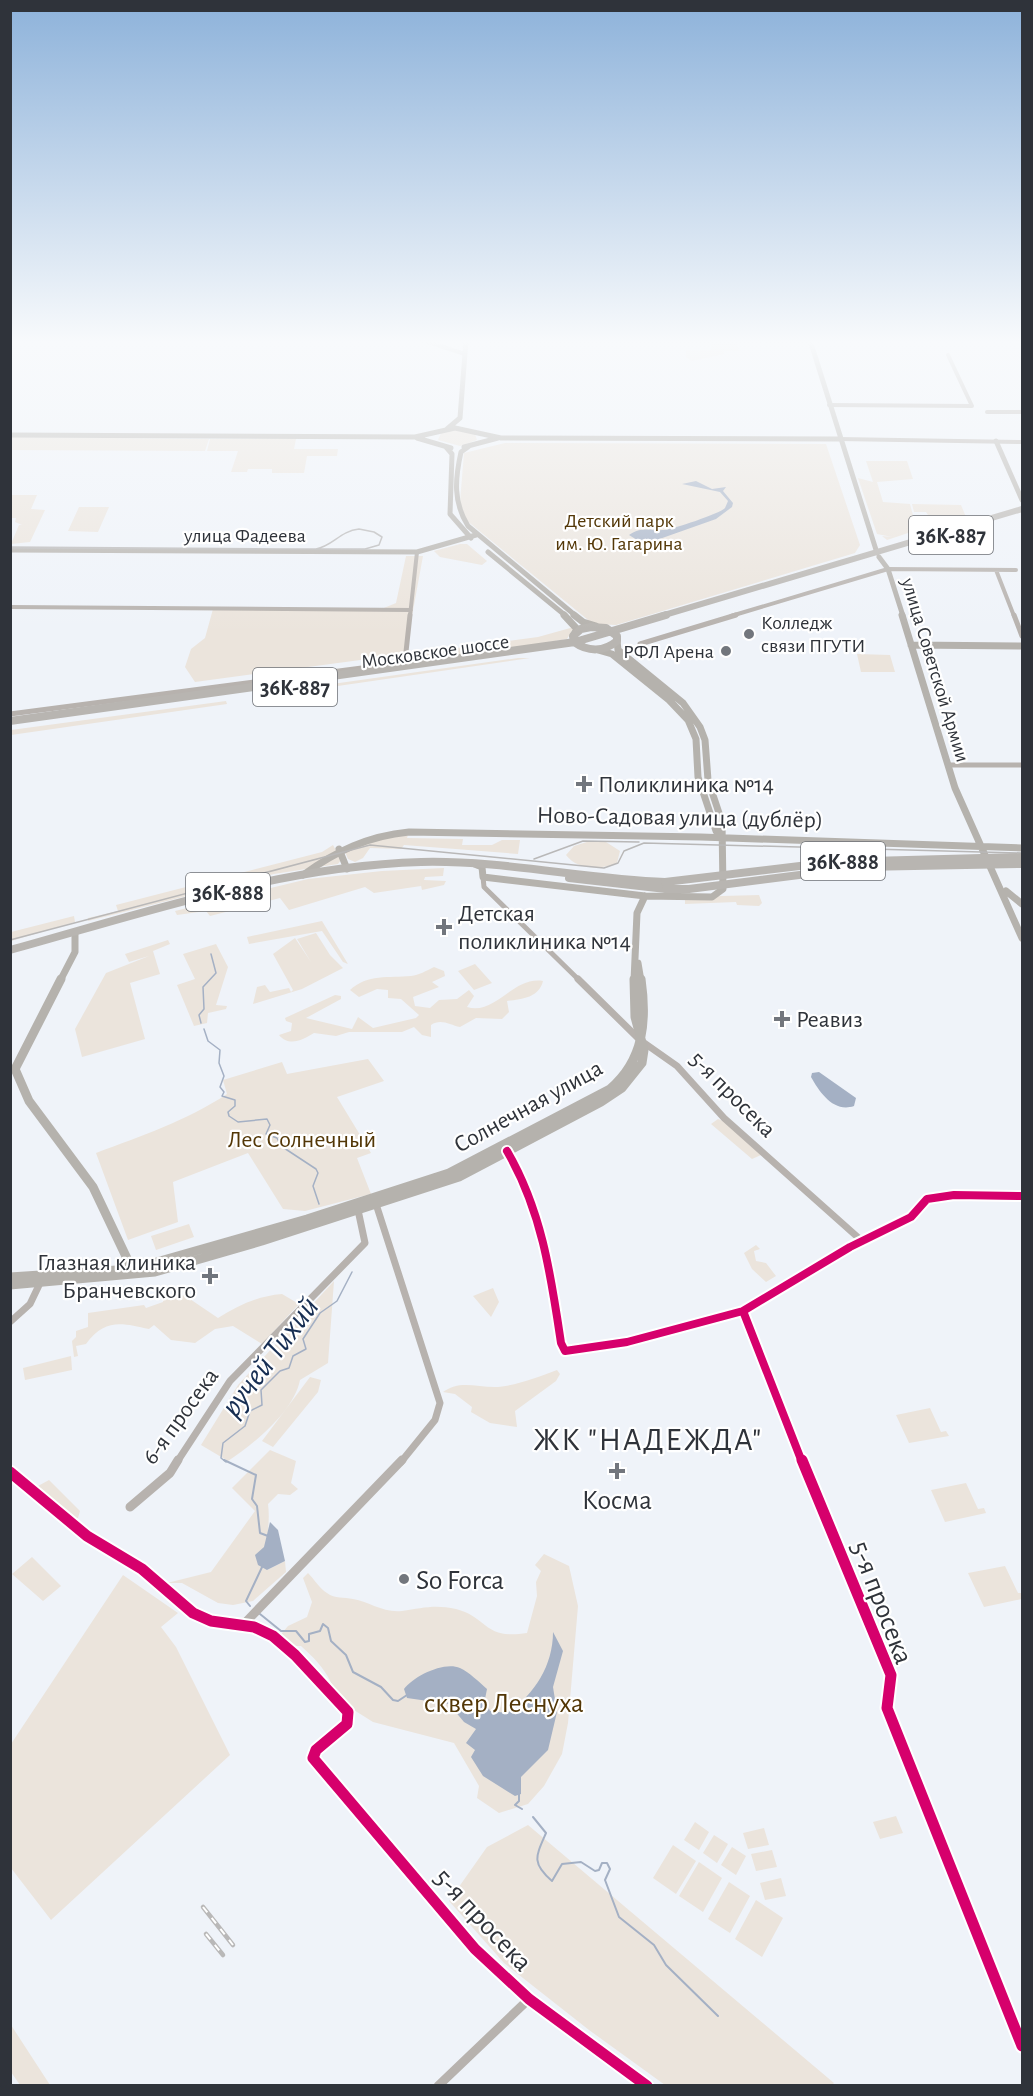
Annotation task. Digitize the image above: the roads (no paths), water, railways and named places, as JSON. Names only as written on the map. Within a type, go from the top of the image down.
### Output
[{"type":"main road","points":[[417,438],[446,447],[468,447]]},
{"type":"main road","points":[[433,438],[436,444]]},
{"type":"main road","points":[[477,443],[481,438]]},
{"type":"main road","points":[[473,536],[457,509],[460,455],[468,447],[477,443],[501,438],[839,439]]},
{"type":"main road","name":"улица Советской Армии","points":[[839,439],[878,555],[888,569],[948,765],[1023,938]]},
{"type":"main road","points":[[996,441],[1023,500]]},
{"type":"main road","points":[[446,447],[452,454],[450,513],[577,627],[574,634],[577,644]]},
{"type":"main road","name":"Московское шоссе","points":[[10,724],[492,657],[616,636],[1021,513]]},
{"type":"main road","name":"улица Фадеева","points":[[10,550],[417,552],[473,536]]},
{"type":"main road","points":[[471,863],[482,867],[483,877],[645,896],[703,897],[719,894],[723,884],[722,822],[708,780],[705,740],[698,722],[676,698],[618,650],[616,636],[583,622],[492,552]]},
{"type":"main road","points":[[574,634],[581,629],[597,627]]},
{"type":"main road","name":"Московское шоссе","points":[[10,724],[577,644],[598,650],[610,647],[616,636]]},
{"type":"main road","name":"Московское шоссе","points":[[10,724],[577,644]]},
{"type":"main road","points":[[912,645],[1023,646]]},
{"type":"main road","points":[[598,650],[612,654],[669,700],[690,723],[696,739],[698,777],[716,831],[721,837]]},
{"type":"main road","name":"Ново-Садовая улица (дублёр)","points":[[303,875],[339,849],[376,836],[410,832],[721,837],[1023,848]]},
{"type":"main road","points":[[339,849],[347,869]]},
{"type":"main road","name":"36К-888","points":[[609,881],[686,881],[833,861],[1023,856]]},
{"type":"main road","name":"36К-888","points":[[10,950],[238,889],[303,875],[421,862],[471,863],[688,889],[862,867],[1023,864]]},
{"type":"main road","points":[[1000,883],[1011,897],[1023,905]]},
{"type":"main road","points":[[640,1040],[635,1017],[634,975],[637,913],[645,896]]},
{"type":"main road","points":[[1013,915],[1014,909],[1023,905]]},
{"type":"main road","points":[[75,933],[75,952],[13,1069],[27,1102],[68,1151],[93,1187],[132,1269]]},
{"type":"main road","name":"Солнечная улица","points":[[10,1277],[41,1279],[155,1272],[459,1177],[587,1110],[622,1088],[642,1063],[644,1050],[640,1040]]},
{"type":"main road","name":"Солнечная улица","points":[[10,1285],[41,1279],[132,1269],[307,1219],[449,1173],[610,1089],[631,1068],[640,1040]]},
{"type":"street","points":[[839,439],[1023,442]]},
{"type":"street","points":[[405,661],[417,552]]},
{"type":"street","points":[[640,644],[888,569],[1016,570]]},
{"type":"street","points":[[996,570],[1023,636]]},
{"type":"street","points":[[10,607],[411,610]]},
{"type":"street","points":[[10,714],[405,661],[492,657]]},
{"type":"street","points":[[281,686],[329,671]]},
{"type":"street","points":[[948,765],[1023,765]]},
{"type":"street","name":"5-я просека","points":[[483,877],[484,887],[640,1040],[682,1070],[724,1118],[862,1241]]},
{"type":"street","points":[[507,1151],[527,1185],[548,1253],[561,1343],[565,1351],[627,1342],[743,1311],[862,1241],[911,1217],[927,1199],[954,1195],[1023,1196]]},
{"type":"street","points":[[10,1472],[97,1544],[140,1567],[160,1582],[174,1599],[197,1615],[217,1625],[243,1625],[415,1447],[435,1420],[440,1403],[376,1204]]},
{"type":"street","name":"6-я просека","points":[[130,1507],[170,1473],[230,1382],[365,1243],[362,1219],[358,1210]]},
{"type":"street","points":[[10,1322],[21,1316],[32,1303],[41,1279]]},
{"type":"street","name":"5-я просека","points":[[743,1311],[778,1404],[891,1675],[887,1708],[1023,2046]]},
{"type":"street","name":"5-я просека","points":[[243,1625],[264,1630],[282,1644],[348,1712],[347,1724],[316,1750],[313,1758],[475,1949],[529,1999],[647,2085]]},
{"type":"street","points":[[438,2085],[529,1999]]},
{"type":"water","points":[[696,481],[712,489],[726,487],[723,491],[733,503],[732,507],[716,519],[651,542],[642,543],[629,535],[642,530],[664,530],[676,527],[725,508],[728,501],[720,492],[682,484]]},
{"type":"water","points":[[819,1072],[856,1098],[854,1106],[840,1107],[828,1100],[811,1077],[812,1073]]},
{"type":"water","points":[[270,1522],[278,1530],[285,1561],[267,1570],[258,1565],[255,1555],[264,1547]]},
{"type":"water","points":[[553,1632],[563,1651],[553,1687],[557,1712],[548,1750],[521,1777],[521,1794],[515,1796],[483,1776],[471,1757],[475,1750],[466,1743],[476,1729],[464,1722],[449,1704],[407,1698],[404,1689],[415,1679],[430,1671],[453,1666],[467,1672],[487,1689],[485,1699],[490,1711],[507,1713],[526,1698],[546,1668]]},
{"type":"waterway","name":"ручей Тихий","points":[[201,1023],[199,1015],[204,1009],[203,987],[216,973],[211,954]]},
{"type":"waterway","name":"ручей Тихий","points":[[204,1029],[208,1041],[220,1050],[219,1063],[224,1076],[220,1087],[224,1092],[222,1096],[235,1100],[235,1106],[228,1112],[229,1116],[238,1122],[267,1119],[270,1125],[266,1134],[277,1138],[281,1146],[316,1169],[318,1173],[313,1186],[319,1204]]},
{"type":"waterway","name":"ручей Тихий","points":[[226,1462],[221,1458],[223,1443],[245,1426],[250,1411],[262,1405],[261,1390],[280,1371],[289,1368],[293,1356],[306,1349],[303,1339],[320,1313],[337,1301],[352,1272]]},
{"type":"waterway","name":"ручей Тихий","points":[[224,1460],[256,1475],[252,1499],[257,1506],[260,1533],[268,1536]]},
{"type":"waterway","name":"ручей Тихий","points":[[250,1606],[246,1601],[263,1565]]},
{"type":"waterway","name":"ручей Тихий","points":[[260,1614],[281,1631],[296,1631],[305,1642],[309,1641],[309,1634],[320,1631],[323,1624],[328,1628],[331,1641],[346,1655],[353,1672],[381,1687],[393,1700],[398,1701],[407,1695]]},
{"type":"waterway","name":"ручей Тихий","points":[[519,1794],[519,1801],[515,1805],[522,1809]]},
{"type":"waterway","name":"ручей Тихий","points":[[533,1817],[546,1833],[537,1859],[545,1875],[552,1881],[562,1864],[581,1862],[595,1871],[599,1870],[602,1863],[607,1863],[610,1869],[605,1880],[619,1917],[654,1945],[666,1965],[718,2016]]},
{"type":"tram line","points":[[352,530],[374,532],[382,537],[379,545],[365,549],[316,549],[352,530]]},
{"type":"tram line","points":[[10,547],[277,549]]},
{"type":"tram line","points":[[10,548],[277,549]]},
{"type":"tram line","points":[[277,549],[316,549]]},
{"type":"tram line","points":[[534,859],[583,841],[639,842]]},
{"type":"tram line","points":[[10,940],[370,845],[604,868],[618,863],[624,851],[644,843],[1022,853]]},
{"type":"railway","points":[[203,1907],[233,1945]]},
{"type":"railway","points":[[206,1934],[223,1955]]},
{"type":"place","name":"Колледж связи ПГУТИ","points":[[749,634]]},
{"type":"place","name":"РФЛ Арена","points":[[726,651]]},
{"type":"place","name":"Поликлиника №14","points":[[584,784]]},
{"type":"place","name":"Детская поликлиника №14","points":[[444,927]]},
{"type":"place","name":"Реавиз","points":[[782,1019]]},
{"type":"place","name":"Глазная клиника Бранчевского","points":[[210,1276]]},
{"type":"place","name":"Косма","points":[[617,1471]]},
{"type":"place","name":"So Forca","points":[[404,1579]]},
{"type":"district","name":"ЖК \"НАДЕЖДА\"","points":[[648,1439]]},
{"type":"park label","name":"Детский парк им. Ю. Гагарина","points":[[619,532]]},
{"type":"park label","name":"Лес Солнечный","points":[[302,1139]]},
{"type":"park label","name":"сквер Леснуха","points":[[504,1702]]}]
